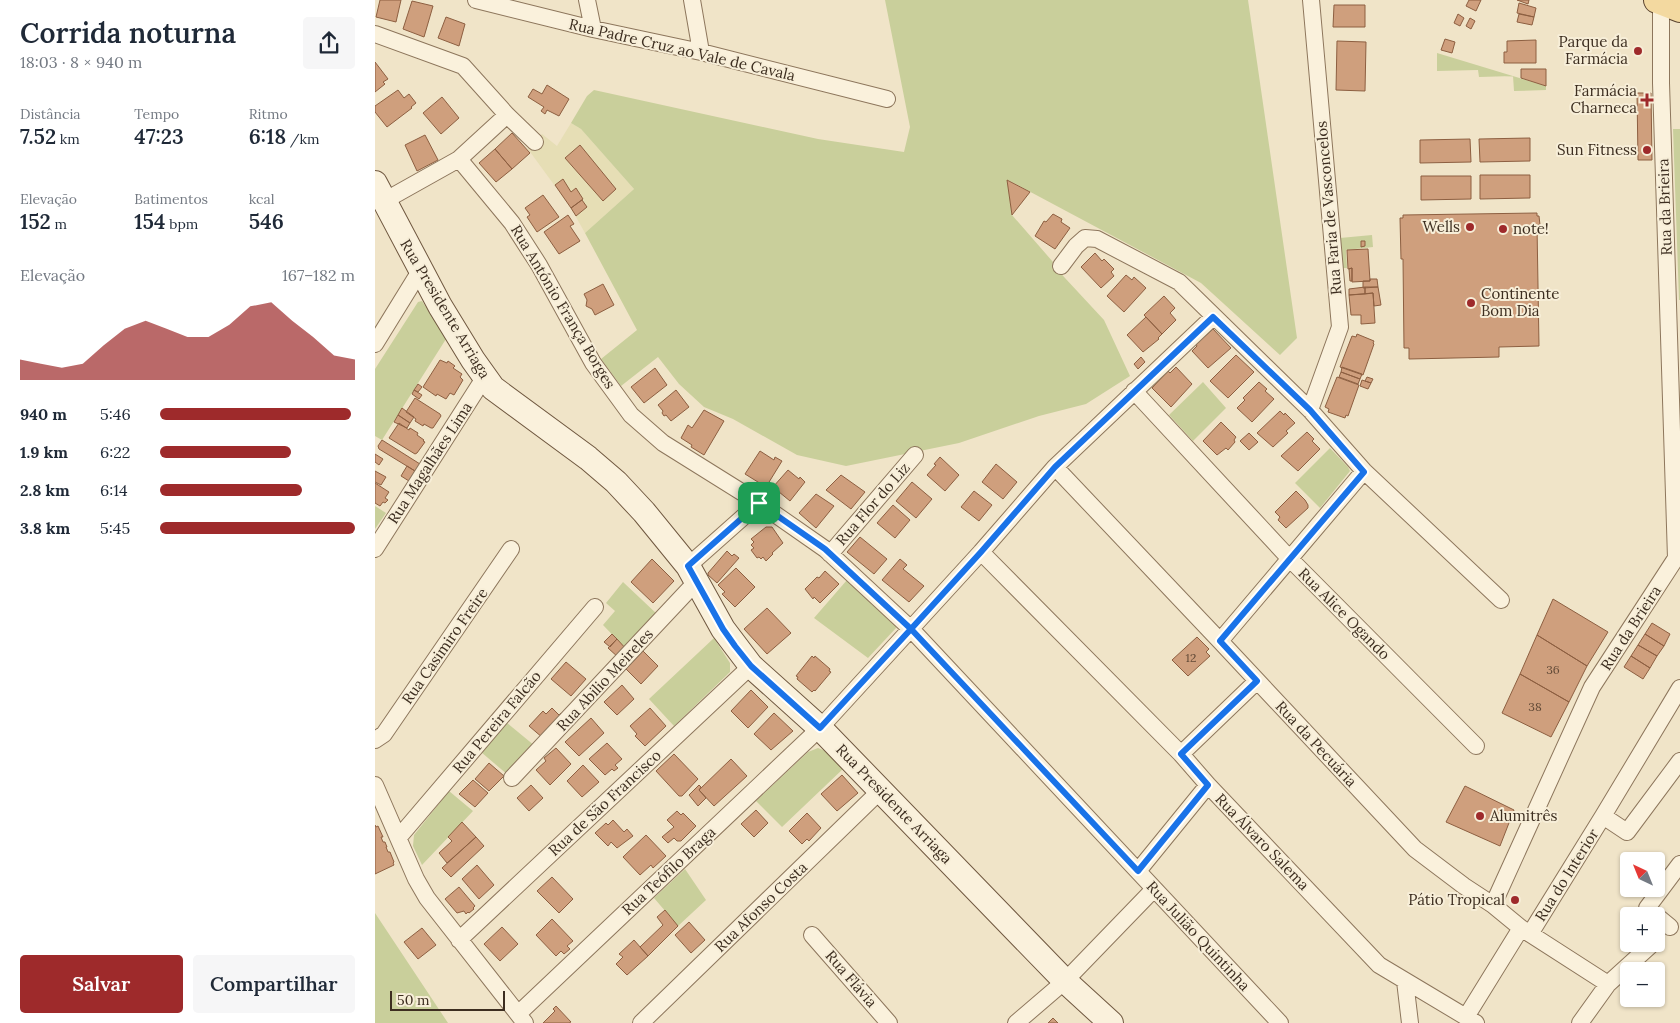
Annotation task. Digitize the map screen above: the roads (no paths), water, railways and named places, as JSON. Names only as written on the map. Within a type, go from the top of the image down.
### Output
[{"type":"street","name":"Rua Padre Cruz ao Vale de Cavala","points":[[476,0],[593,29],[701,52],[887,99]]},
{"type":"street","points":[[587,0],[593,29]]},
{"type":"street","points":[[691,0],[701,52]]},
{"type":"street","name":"Rua Faria de Vasconcelos","points":[[1310,410],[1340,327],[1311,0]]},
{"type":"street","name":"Rua da Brieira","points":[[1493,905],[1592,687],[1676,558],[1661,93],[1666,3]]},
{"type":"street","points":[[375,34],[463,66],[535,142]]},
{"type":"street","points":[[380,192],[459,159],[507,114]]},
{"type":"street","name":"Rua António França Borges","points":[[459,159],[512,223],[539,266],[593,363],[631,415],[663,444],[759,503],[830,554],[911,629]]},
{"type":"street","name":"Rua Presidente Arriaga","points":[[380,192],[420,271],[484,378],[503,397],[588,458],[616,482],[644,512],[693,574],[723,629],[751,666],[820,728],[1065,981],[1111,1023]]},
{"type":"street","points":[[1061,266],[1076,246],[1085,238],[1097,239],[1179,282],[1310,410],[1364,472],[1501,600]]},
{"type":"street","points":[[375,344],[420,271]]},
{"type":"street","name":"Rua Teófilo Braga","points":[[522,1018],[820,728],[981,552],[1055,467],[1213,317]]},
{"type":"street","name":"Rua Magalhães Lima","points":[[375,549],[484,378]]},
{"type":"street","name":"Rua Alice Ogando","points":[[1134,391],[1290,559],[1476,746]]},
{"type":"street","name":"Rua Flor do Liz","points":[[830,554],[915,455]]},
{"type":"street","name":"Rua da Pecuária","points":[[1055,467],[1415,849],[1463,886],[1493,905],[1525,931],[1608,984]]},
{"type":"street","points":[[1220,641],[1364,472]]},
{"type":"street","name":"Rua Abilio Meireles","points":[[512,778],[693,574],[759,503]]},
{"type":"street","name":"Rua Casimiro Freire","points":[[375,740],[383,734],[511,549]]},
{"type":"street","name":"Rua Álvaro Salema","points":[[981,552],[1181,754],[1208,785],[1379,965],[1471,1020]]},
{"type":"street","name":"Rua Pereira Falcão","points":[[399,837],[595,607]]},
{"type":"street","name":"Rua Julião Quintinha","points":[[911,629],[1279,1023]]},
{"type":"street","name":"Rua de São Francisco","points":[[459,940],[751,666]]},
{"type":"street","points":[[1181,754],[1257,681]]},
{"type":"street","name":"Rua do Interior","points":[[1471,1020],[1525,931],[1603,816],[1680,688]]},
{"type":"street","name":"Rua do Interior","points":[[1603,816],[1627,832],[1680,761]]},
{"type":"street","points":[[375,785],[427,898],[522,1018]]},
{"type":"street","points":[[1138,871],[1208,785]]},
{"type":"street","name":"Rua Afonso Costa","points":[[641,1023],[881,790]]},
{"type":"street","points":[[1665,932],[1675,923],[1647,908],[1680,864]]},
{"type":"street","points":[[1016,1023],[1065,981],[1154,889]]},
{"type":"street","name":"Rua Flávia","points":[[812,936],[889,1023]]},
{"type":"street","points":[[1580,1023],[1608,984],[1643,952]]},
{"type":"street","points":[[1405,981],[1410,1023]]},
{"type":"place","name":"Parque da Farmácia","points":[[1638,51]]},
{"type":"place","name":"Farmácia Charneca","points":[[1647,100]]},
{"type":"place","name":"Sun Fitness","points":[[1647,150]]},
{"type":"place","name":"Wells","points":[[1470,227]]},
{"type":"place","name":"note!","points":[[1503,229]]},
{"type":"place","name":"Continente Bom Dia","points":[[1471,303]]},
{"type":"place","name":"Alumitrês","points":[[1480,816]]},
{"type":"place","name":"Pátio Tropical","points":[[1515,900]]}]
